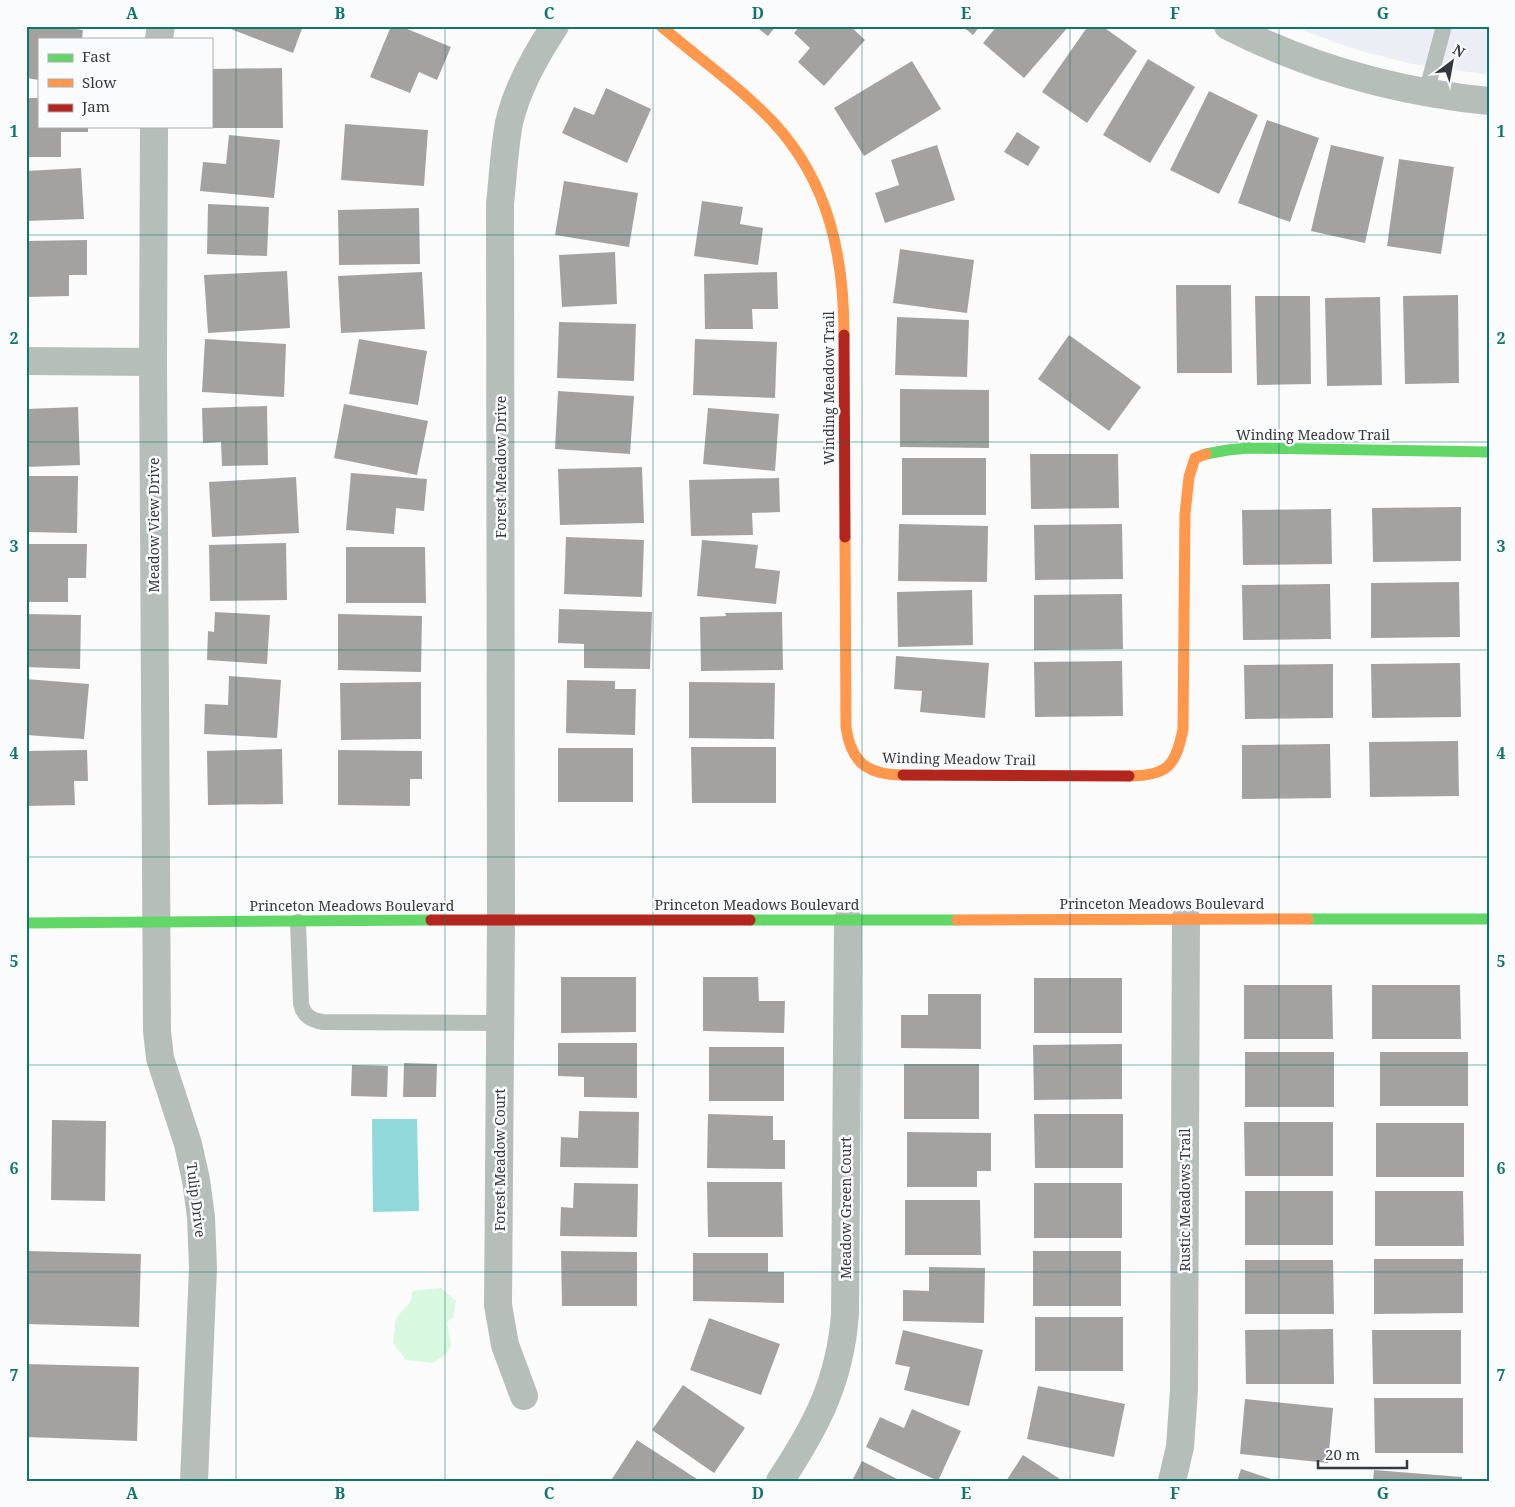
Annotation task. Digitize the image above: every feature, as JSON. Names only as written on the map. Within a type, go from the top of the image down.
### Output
[{"type":"street","name":"Forest Meadow Drive","points":[[502,920],[500,204],[505,149],[510,122],[519,92],[530,66],[555,26]]},
{"type":"street","name":"Winding Meadow Trail","points":[[661,26],[748,99],[785,136],[815,180],[825,203],[833,230],[842,276],[844,300],[846,727],[847,739],[852,754],[863,766],[875,772],[888,775],[1136,776],[1162,772],[1170,766],[1178,754],[1183,729],[1185,514],[1189,477],[1195,458],[1218,451],[1248,448],[1489,452]]},
{"type":"street","points":[[1228,26],[1292,56],[1332,70],[1426,93],[1489,102]]},
{"type":"street","name":"Meadow View Drive","points":[[154,128],[153,362],[156,923]]},
{"type":"street","points":[[26,361],[153,362]]},
{"type":"street","name":"Princeton Meadows Boulevard","points":[[26,923],[1186,918],[1489,919]]},
{"type":"street","name":"Rustic Meadows Trail","points":[[1172,1481],[1180,1447],[1183,1406],[1186,918]]},
{"type":"street","name":"Forest Meadow Court","points":[[502,920],[498,1305],[505,1346],[524,1396]]},
{"type":"street","name":"Meadow Green Court","points":[[780,1481],[822,1409],[832,1385],[843,1340],[846,1304],[848,920]]},
{"type":"street","name":"Tulip Drive","points":[[156,923],[156,1031],[160,1058],[188,1144],[196,1180],[201,1217],[203,1268],[194,1481]]},
{"type":"lane","points":[[1426,93],[1444,26]]},
{"type":"lane","points":[[298,922],[301,1004],[303,1011],[314,1020],[323,1022],[501,1023]]},
{"type":"shaded area","points":[[1291,26],[1489,26],[1489,75],[1412,64],[1354,49]]},
{"type":"green space","points":[[441,1288],[456,1301],[453,1317],[447,1322],[451,1346],[445,1355],[433,1363],[406,1360],[393,1343],[396,1318],[411,1301],[412,1292]]},
{"type":"water","points":[[372,1119],[417,1119],[419,1211],[373,1212]]},
{"type":"building","points":[[26,26],[54,26],[83,30],[82,38],[38,38],[38,80],[26,78]]},
{"type":"building","points":[[223,26],[303,26],[293,53]]},
{"type":"building","points":[[391,26],[400,26],[451,47],[437,80],[419,72],[410,93],[370,77]]},
{"type":"building","points":[[755,26],[776,26],[768,36]]},
{"type":"building","points":[[800,26],[850,26],[865,40],[824,86],[798,62],[810,48],[794,33]]},
{"type":"building","points":[[962,26],[980,26],[973,35]]},
{"type":"building","points":[[997,26],[1069,26],[1024,78],[983,43]]},
{"type":"building","points":[[1088,26],[1102,26],[1137,51],[1087,123],[1042,92]]},
{"type":"building","points":[[1148,59],[1195,87],[1150,163],[1103,135]]},
{"type":"building","points":[[912,61],[941,109],[864,156],[834,108]]},
{"type":"building","points":[[282,68],[283,128],[212,128],[212,69]]},
{"type":"building","points":[[606,88],[651,109],[627,163],[562,133],[574,107],[594,115]]},
{"type":"building","points":[[1209,91],[1258,115],[1219,194],[1170,170]]},
{"type":"building","points":[[26,98],[38,98],[38,128],[88,128],[88,132],[61,132],[61,157],[26,157]]},
{"type":"building","points":[[1267,120],[1319,138],[1290,222],[1238,203]]},
{"type":"building","points":[[345,124],[428,130],[424,186],[341,180]]},
{"type":"building","points":[[1017,132],[1040,147],[1028,166],[1004,152]]},
{"type":"building","points":[[229,135],[280,140],[274,198],[200,191],[203,162],[226,164]]},
{"type":"building","points":[[937,145],[955,200],[885,223],[875,193],[899,185],[891,160]]},
{"type":"building","points":[[1331,145],[1384,157],[1365,243],[1311,231]]},
{"type":"building","points":[[1399,159],[1454,167],[1441,254],[1387,246]]},
{"type":"building","points":[[81,168],[84,219],[26,221],[26,171]]},
{"type":"building","points":[[564,181],[638,193],[629,247],[555,235]]},
{"type":"building","points":[[702,201],[743,207],[740,224],[763,228],[758,265],[694,256]]},
{"type":"building","points":[[208,204],[269,207],[267,256],[207,254]]},
{"type":"building","points":[[419,208],[420,264],[339,265],[338,210]]},
{"type":"building","points":[[87,240],[87,275],[69,275],[69,296],[26,297],[26,241]]},
{"type":"building","points":[[900,249],[974,260],[967,313],[893,303]]},
{"type":"building","points":[[615,252],[617,304],[562,307],[559,255]]},
{"type":"building","points":[[287,271],[290,328],[208,333],[204,275]]},
{"type":"building","points":[[422,272],[425,329],[341,333],[338,276]]},
{"type":"building","points":[[777,272],[778,309],[752,309],[753,329],[705,329],[704,274]]},
{"type":"building","points":[[1176,285],[1231,285],[1232,373],[1177,373]]},
{"type":"building","points":[[1458,295],[1459,383],[1405,384],[1403,296]]},
{"type":"building","points":[[1255,296],[1310,296],[1311,384],[1257,385]]},
{"type":"building","points":[[1380,297],[1382,385],[1327,386],[1325,298]]},
{"type":"building","points":[[897,317],[969,320],[967,377],[895,375]]},
{"type":"building","points":[[559,322],[636,324],[634,381],[557,378]]},
{"type":"building","points":[[1069,335],[1141,387],[1109,431],[1038,379]]},
{"type":"building","points":[[205,339],[286,344],[284,397],[202,392]]},
{"type":"building","points":[[359,339],[427,351],[418,405],[349,394]]},
{"type":"building","points":[[695,339],[777,342],[775,398],[693,395]]},
{"type":"building","points":[[900,389],[989,390],[989,448],[900,447]]},
{"type":"building","points":[[558,391],[634,396],[630,454],[555,449]]},
{"type":"building","points":[[344,404],[428,421],[417,475],[334,458]]},
{"type":"building","points":[[267,406],[268,465],[222,466],[221,442],[203,443],[202,408]]},
{"type":"building","points":[[78,407],[80,465],[26,467],[26,409]]},
{"type":"building","points":[[708,408],[779,414],[775,471],[703,464]]},
{"type":"building","points":[[1030,454],[1118,454],[1119,508],[1031,509]]},
{"type":"building","points":[[902,458],[986,458],[986,515],[902,515]]},
{"type":"building","points":[[642,467],[644,523],[560,525],[558,469]]},
{"type":"building","points":[[351,473],[427,479],[424,511],[396,508],[394,534],[346,530]]},
{"type":"building","points":[[26,476],[78,476],[77,533],[26,532]]},
{"type":"building","points":[[296,477],[299,533],[212,537],[209,482]]},
{"type":"building","points":[[779,478],[780,512],[752,513],[753,535],[691,536],[689,480]]},
{"type":"building","points":[[1461,507],[1461,561],[1373,562],[1372,508]]},
{"type":"building","points":[[1331,509],[1332,564],[1243,565],[1242,510]]},
{"type":"building","points":[[899,524],[988,526],[987,582],[898,581]]},
{"type":"building","points":[[1122,524],[1123,579],[1035,580],[1034,525]]},
{"type":"building","points":[[566,537],[644,540],[642,597],[564,594]]},
{"type":"building","points":[[702,540],[758,545],[755,568],[780,571],[776,604],[697,596]]},
{"type":"building","points":[[286,543],[287,600],[210,601],[209,545]]},
{"type":"building","points":[[26,544],[87,544],[86,578],[68,578],[68,602],[26,602]]},
{"type":"building","points":[[346,547],[425,547],[426,603],[346,603]]},
{"type":"building","points":[[1459,582],[1460,637],[1371,638],[1371,583]]},
{"type":"building","points":[[1330,584],[1331,639],[1243,640],[1242,585]]},
{"type":"building","points":[[972,590],[973,645],[898,647],[897,592]]},
{"type":"building","points":[[1122,594],[1123,649],[1034,650],[1034,595]]},
{"type":"building","points":[[559,609],[652,612],[650,669],[584,668],[584,644],[558,643]]},
{"type":"building","points":[[215,612],[270,615],[267,664],[207,660],[208,631],[214,632]]},
{"type":"building","points":[[782,612],[783,670],[701,671],[700,617],[726,616],[725,613]]},
{"type":"building","points":[[26,614],[81,615],[80,669],[26,667]]},
{"type":"building","points":[[338,614],[422,616],[421,672],[338,670]]},
{"type":"building","points":[[896,656],[989,663],[985,718],[920,712],[922,691],[894,689]]},
{"type":"building","points":[[1122,661],[1123,716],[1035,717],[1034,662]]},
{"type":"building","points":[[1460,663],[1461,717],[1372,718],[1371,664]]},
{"type":"building","points":[[1333,664],[1333,718],[1245,719],[1244,665]]},
{"type":"building","points":[[229,676],[281,680],[277,738],[204,734],[205,704],[228,705]]},
{"type":"building","points":[[26,679],[89,684],[84,739],[26,735]]},
{"type":"building","points":[[567,680],[615,681],[615,689],[636,689],[635,735],[566,733]]},
{"type":"building","points":[[421,682],[421,739],[341,740],[340,683]]},
{"type":"building","points":[[689,682],[775,683],[774,739],[689,738]]},
{"type":"building","points":[[1458,741],[1459,796],[1370,797],[1369,742]]},
{"type":"building","points":[[1330,744],[1331,798],[1242,799],[1242,745]]},
{"type":"building","points":[[691,747],[776,747],[776,803],[692,803]]},
{"type":"building","points":[[558,748],[633,748],[633,802],[558,802]]},
{"type":"building","points":[[282,749],[283,804],[208,805],[207,751]]},
{"type":"building","points":[[87,750],[88,781],[74,781],[75,805],[26,806],[26,751]]},
{"type":"building","points":[[338,750],[422,751],[422,779],[410,779],[410,806],[338,805]]},
{"type":"building","points":[[561,977],[636,977],[636,1032],[561,1033]]},
{"type":"building","points":[[703,977],[758,977],[759,1001],[785,1001],[784,1033],[703,1031]]},
{"type":"building","points":[[1034,978],[1122,978],[1122,1033],[1034,1033]]},
{"type":"building","points":[[1244,985],[1332,985],[1333,1039],[1244,1039]]},
{"type":"building","points":[[1372,985],[1460,985],[1461,1039],[1372,1039]]},
{"type":"building","points":[[928,994],[981,994],[981,1049],[901,1048],[901,1015],[928,1015]]},
{"type":"building","points":[[558,1043],[637,1043],[637,1098],[584,1097],[584,1077],[558,1076]]},
{"type":"building","points":[[1122,1044],[1122,1099],[1034,1100],[1033,1045]]},
{"type":"building","points":[[709,1047],[784,1047],[784,1101],[709,1101]]},
{"type":"building","points":[[1245,1052],[1334,1052],[1334,1107],[1245,1107]]},
{"type":"building","points":[[1380,1052],[1468,1052],[1468,1106],[1380,1106]]},
{"type":"building","points":[[404,1063],[437,1064],[436,1097],[403,1097]]},
{"type":"building","points":[[904,1064],[979,1064],[979,1119],[904,1119]]},
{"type":"building","points":[[352,1065],[388,1066],[387,1097],[351,1096]]},
{"type":"building","points":[[579,1111],[639,1112],[638,1168],[560,1167],[561,1137],[578,1138]]},
{"type":"building","points":[[708,1114],[773,1116],[773,1140],[785,1140],[785,1169],[707,1168]]},
{"type":"building","points":[[1034,1114],[1123,1114],[1123,1168],[1035,1168]]},
{"type":"building","points":[[52,1120],[106,1121],[105,1201],[51,1200]]},
{"type":"building","points":[[1244,1122],[1333,1122],[1333,1176],[1245,1176]]},
{"type":"building","points":[[1376,1123],[1464,1123],[1464,1177],[1376,1177]]},
{"type":"building","points":[[907,1132],[991,1133],[991,1171],[977,1171],[977,1187],[907,1187]]},
{"type":"building","points":[[707,1182],[782,1182],[783,1237],[708,1237]]},
{"type":"building","points":[[574,1183],[638,1184],[637,1237],[560,1236],[561,1207],[573,1208]]},
{"type":"building","points":[[1034,1183],[1122,1183],[1122,1238],[1034,1238]]},
{"type":"building","points":[[1245,1191],[1333,1191],[1333,1245],[1245,1245]]},
{"type":"building","points":[[1375,1191],[1463,1191],[1464,1246],[1375,1246]]},
{"type":"building","points":[[905,1200],[980,1200],[981,1255],[905,1255]]},
{"type":"building","points":[[27,1251],[141,1254],[139,1327],[26,1324]]},
{"type":"building","points":[[561,1251],[637,1252],[637,1306],[562,1306]]},
{"type":"building","points":[[1033,1251],[1121,1251],[1121,1306],[1033,1306]]},
{"type":"building","points":[[693,1253],[768,1253],[768,1272],[784,1272],[784,1303],[693,1301]]},
{"type":"building","points":[[1374,1259],[1463,1259],[1463,1313],[1374,1314]]},
{"type":"building","points":[[1245,1260],[1333,1260],[1334,1314],[1245,1314]]},
{"type":"building","points":[[929,1267],[985,1268],[984,1323],[903,1321],[903,1290],[929,1291]]},
{"type":"building","points":[[1035,1317],[1123,1317],[1123,1371],[1035,1371]]},
{"type":"building","points":[[709,1318],[780,1344],[761,1395],[690,1370]]},
{"type":"building","points":[[1333,1329],[1334,1384],[1246,1384],[1245,1330]]},
{"type":"building","points":[[903,1330],[983,1350],[969,1406],[904,1390],[910,1367],[895,1364]]},
{"type":"building","points":[[1372,1330],[1461,1330],[1461,1384],[1373,1384]]},
{"type":"building","points":[[26,1364],[139,1367],[137,1441],[26,1437]]},
{"type":"building","points":[[683,1385],[745,1428],[714,1473],[652,1430]]},
{"type":"building","points":[[1038,1386],[1125,1404],[1114,1457],[1027,1439]]},
{"type":"building","points":[[1374,1398],[1463,1398],[1463,1453],[1375,1453]]},
{"type":"building","points":[[1245,1399],[1333,1408],[1328,1463],[1240,1454]]},
{"type":"building","points":[[912,1409],[961,1431],[938,1481],[866,1447],[880,1417],[904,1428]]},
{"type":"building","points":[[637,1440],[700,1481],[615,1481],[612,1479]]},
{"type":"building","points":[[1023,1455],[1063,1481],[1006,1481]]},
{"type":"building","points":[[862,1461],[901,1481],[852,1481]]},
{"type":"building","points":[[1241,1469],[1274,1480],[1274,1481],[1237,1481]]},
{"type":"building","points":[[1374,1470],[1462,1477],[1462,1481],[1373,1481]]},
{"type":"traffic: fast","points":[[1206,454],[1248,448],[1489,452]]},
{"type":"traffic: fast","points":[[1308,919],[1489,919]]},
{"type":"traffic: fast","points":[[26,923],[431,920]]},
{"type":"traffic: fast","points":[[750,920],[957,920]]},
{"type":"traffic: slow","points":[[661,26],[761,110],[793,146],[808,170],[830,222],[836,249],[841,277],[844,335]]},
{"type":"traffic: slow","points":[[1129,776],[1153,774],[1168,766],[1177,752],[1183,729],[1185,514],[1189,477],[1195,458],[1206,454]]},
{"type":"traffic: slow","points":[[845,537],[846,727],[848,739],[852,750],[863,764],[880,773],[903,775]]},
{"type":"traffic: slow","points":[[957,920],[1308,919]]},
{"type":"traffic: jam","points":[[844,335],[845,537]]},
{"type":"traffic: jam","points":[[903,775],[1129,776]]},
{"type":"traffic: jam","points":[[431,920],[750,920]]}]
